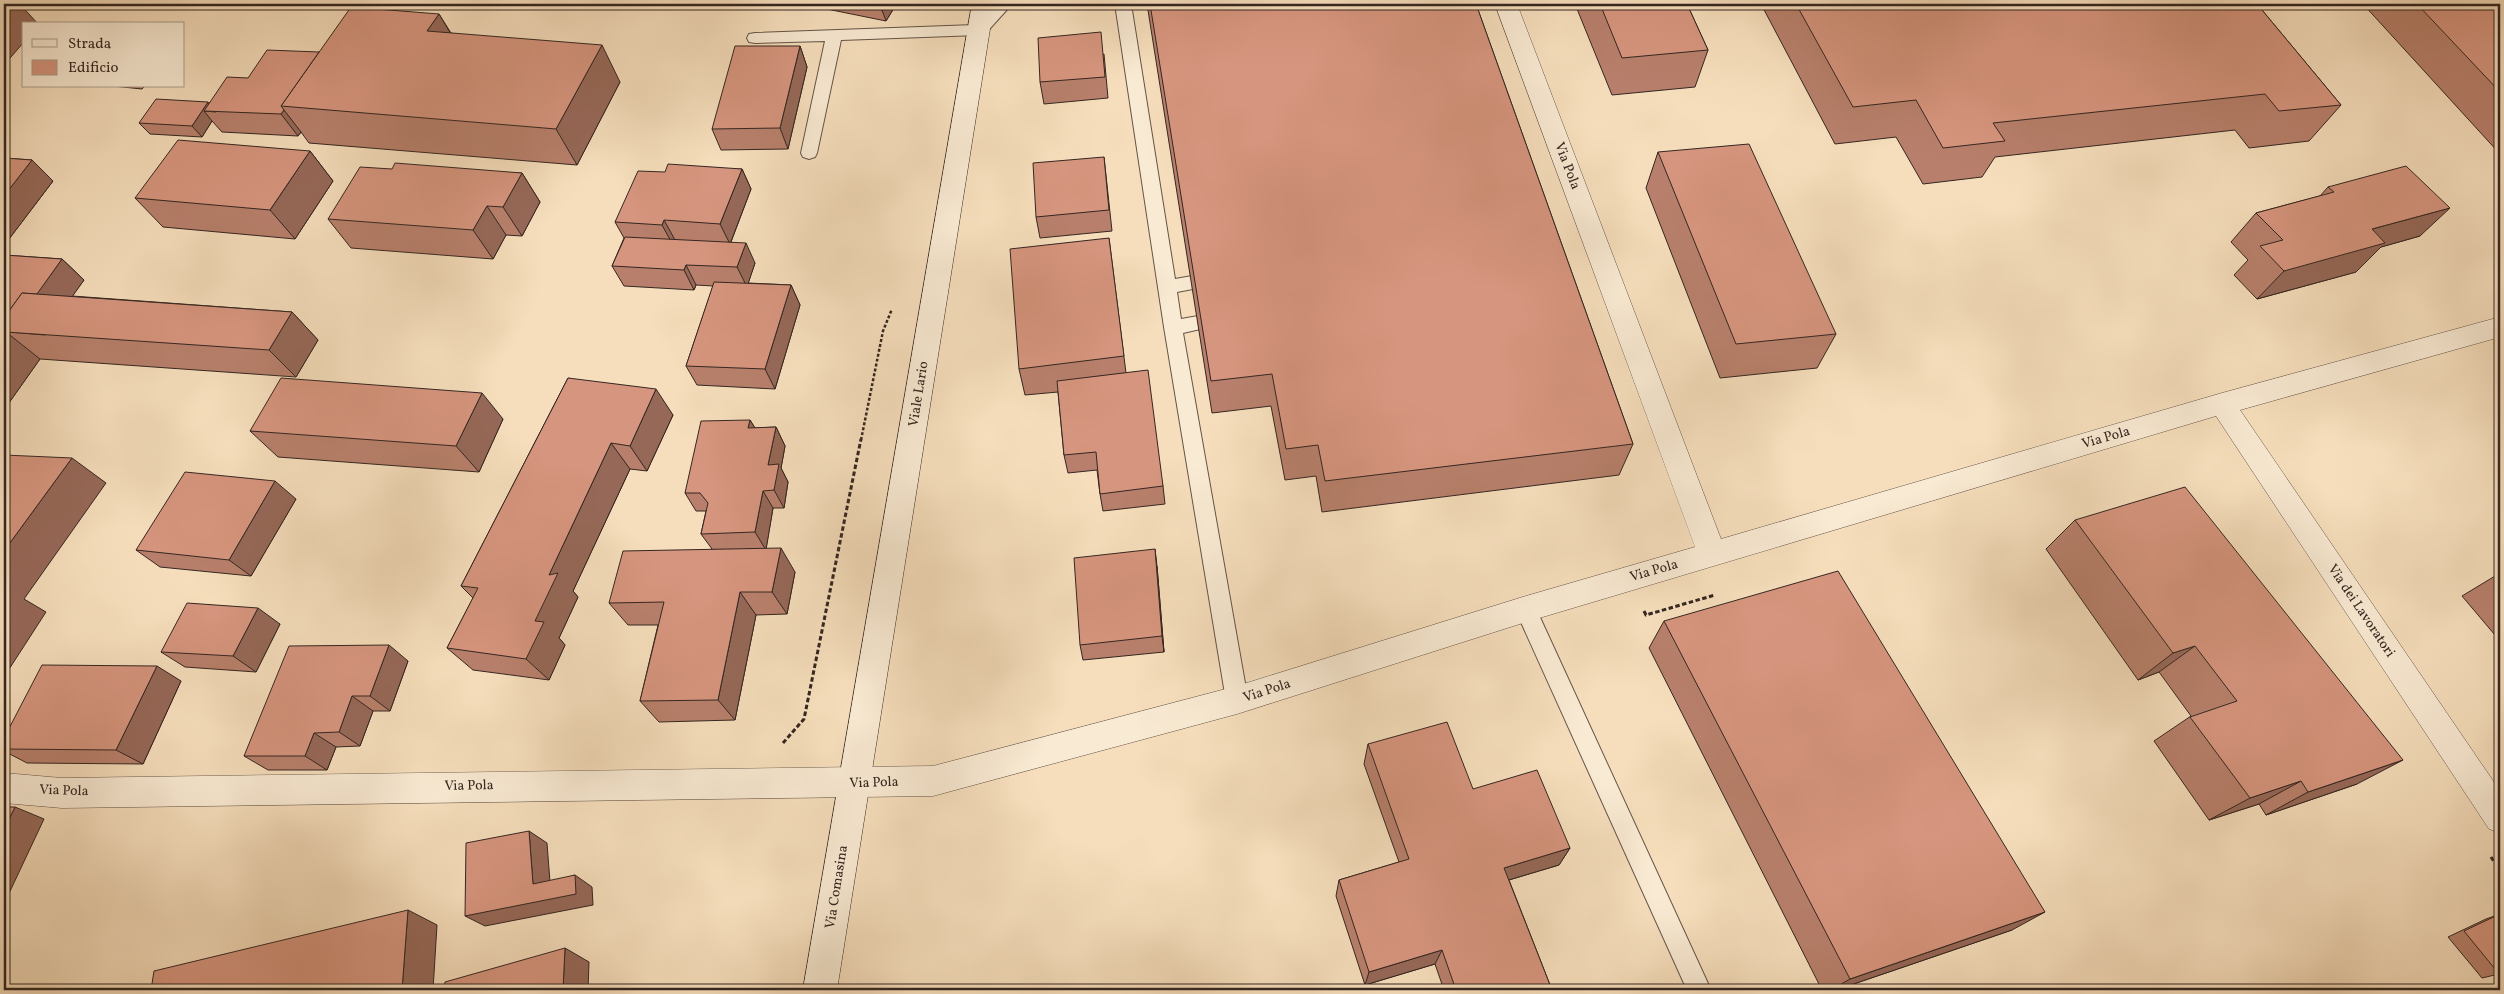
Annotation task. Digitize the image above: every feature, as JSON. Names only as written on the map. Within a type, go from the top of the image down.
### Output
[{"type":"street","name":"Viale Lario","points":[[854,784],[983,4]]},
{"type":"street","name":"Via Pola","points":[[1506,4],[1712,554]]},
{"type":"street","name":"Via Pola","points":[[4,788],[62,793],[533,785],[854,784],[933,781],[1237,700],[1526,609],[1712,554],[2222,404],[2500,327]]},
{"type":"street","name":"Via dei Lavoratori","points":[[2222,404],[2500,818]]},
{"type":"street","name":"Via Comasina","points":[[820,990],[854,784]]},
{"type":"lane","points":[[755,38],[979,30],[1004,4]]},
{"type":"lane","points":[[1123,4],[1173,326],[1237,700]]},
{"type":"lane","points":[[809,153],[834,36]]},
{"type":"lane","points":[[1167,287],[1192,283]]},
{"type":"lane","points":[[1173,326],[1198,323]]},
{"type":"lane","points":[[1526,609],[1699,990]]},
{"type":"path","points":[[742,785],[804,719],[883,331],[893,306]]},
{"type":"building","points":[[852,4],[886,4],[882,10]]},
{"type":"building","points":[[1150,4],[1476,4],[1633,444],[1325,481],[1318,445],[1286,449],[1272,374],[1211,381]]},
{"type":"building","points":[[1600,4],[1687,4],[1708,50],[1622,58]]},
{"type":"building","points":[[1796,4],[2257,4],[2341,105],[2279,111],[2265,94],[1993,123],[2005,141],[1943,148],[1916,100],[1853,107]]},
{"type":"building","points":[[2417,4],[2500,4],[2500,92]]},
{"type":"building","points":[[351,7],[439,14],[427,31],[602,45],[556,129],[281,106]]},
{"type":"building","points":[[1101,32],[1105,77],[1040,82],[1038,38]]},
{"type":"building","points":[[735,46],[800,46],[780,128],[712,129]]},
{"type":"building","points":[[267,50],[319,52],[281,106],[284,110],[281,114],[204,111],[227,77],[248,78]]},
{"type":"building","points":[[156,99],[208,102],[192,126],[139,123]]},
{"type":"building","points":[[178,140],[310,151],[270,210],[135,198]]},
{"type":"building","points":[[1749,144],[1836,334],[1736,344],[1658,152]]},
{"type":"building","points":[[1104,157],[1109,210],[1036,217],[1033,163]]},
{"type":"building","points":[[4,158],[32,160],[4,196]]},
{"type":"building","points":[[395,163],[522,173],[503,207],[487,206],[473,230],[328,219],[360,167],[392,169]]},
{"type":"building","points":[[668,164],[742,169],[720,224],[664,220],[662,225],[615,222],[638,171],[665,172]]},
{"type":"building","points":[[2406,166],[2450,208],[2372,229],[2385,243],[2284,271],[2260,246],[2283,240],[2256,213],[2334,192],[2328,187]]},
{"type":"building","points":[[625,237],[746,243],[737,267],[686,265],[684,270],[612,266]]},
{"type":"building","points":[[1109,238],[1124,356],[1019,369],[1010,249]]},
{"type":"building","points":[[4,255],[62,259],[37,294],[22,293],[4,318]]},
{"type":"building","points":[[714,282],[791,285],[765,369],[686,366]]},
{"type":"building","points":[[22,293],[292,312],[269,350],[6,332],[4,336],[4,318]]},
{"type":"building","points":[[1148,370],[1163,486],[1100,494],[1096,452],[1064,455],[1057,381]]},
{"type":"building","points":[[281,378],[482,393],[456,446],[250,431]]},
{"type":"building","points":[[568,378],[656,389],[630,446],[611,443],[549,575],[558,573],[535,621],[544,622],[526,659],[447,648],[478,588],[461,586]]},
{"type":"building","points":[[750,420],[748,428],[776,427],[768,465],[779,464],[774,490],[763,491],[755,532],[701,534],[708,503],[700,493],[685,493],[701,421]]},
{"type":"building","points":[[4,455],[72,458],[4,551]]},
{"type":"building","points":[[185,472],[275,481],[229,560],[136,550]]},
{"type":"building","points":[[2185,487],[2403,760],[2308,792],[2301,781],[2250,798],[2190,717],[2237,701],[2195,646],[2173,653],[2075,520]]},
{"type":"building","points":[[781,548],[772,592],[740,592],[718,700],[640,701],[664,602],[609,603],[623,551]]},
{"type":"building","points":[[1155,549],[1162,636],[1080,645],[1074,558]]},
{"type":"building","points":[[1838,571],[2045,912],[1850,979],[1664,621]]},
{"type":"building","points":[[4,588],[8,589],[4,596]]},
{"type":"building","points":[[187,603],[258,608],[233,656],[161,652]]},
{"type":"building","points":[[389,645],[370,696],[352,696],[339,732],[314,733],[305,756],[244,756],[289,646]]},
{"type":"building","points":[[42,665],[157,666],[116,750],[4,749],[4,738]]},
{"type":"building","points":[[1447,722],[1473,789],[1537,770],[1570,848],[1504,868],[1552,990],[1456,990],[1442,950],[1369,972],[1339,880],[1409,859],[1368,744]]},
{"type":"building","points":[[4,807],[15,807],[4,829]]},
{"type":"building","points":[[529,831],[533,884],[575,875],[576,894],[465,916],[466,843]]},
{"type":"building","points":[[408,910],[402,990],[151,990],[154,971]]},
{"type":"building","points":[[2500,914],[2500,973],[2499,974],[2464,931]]},
{"type":"building","points":[[565,948],[563,990],[444,990],[445,982]]}]
